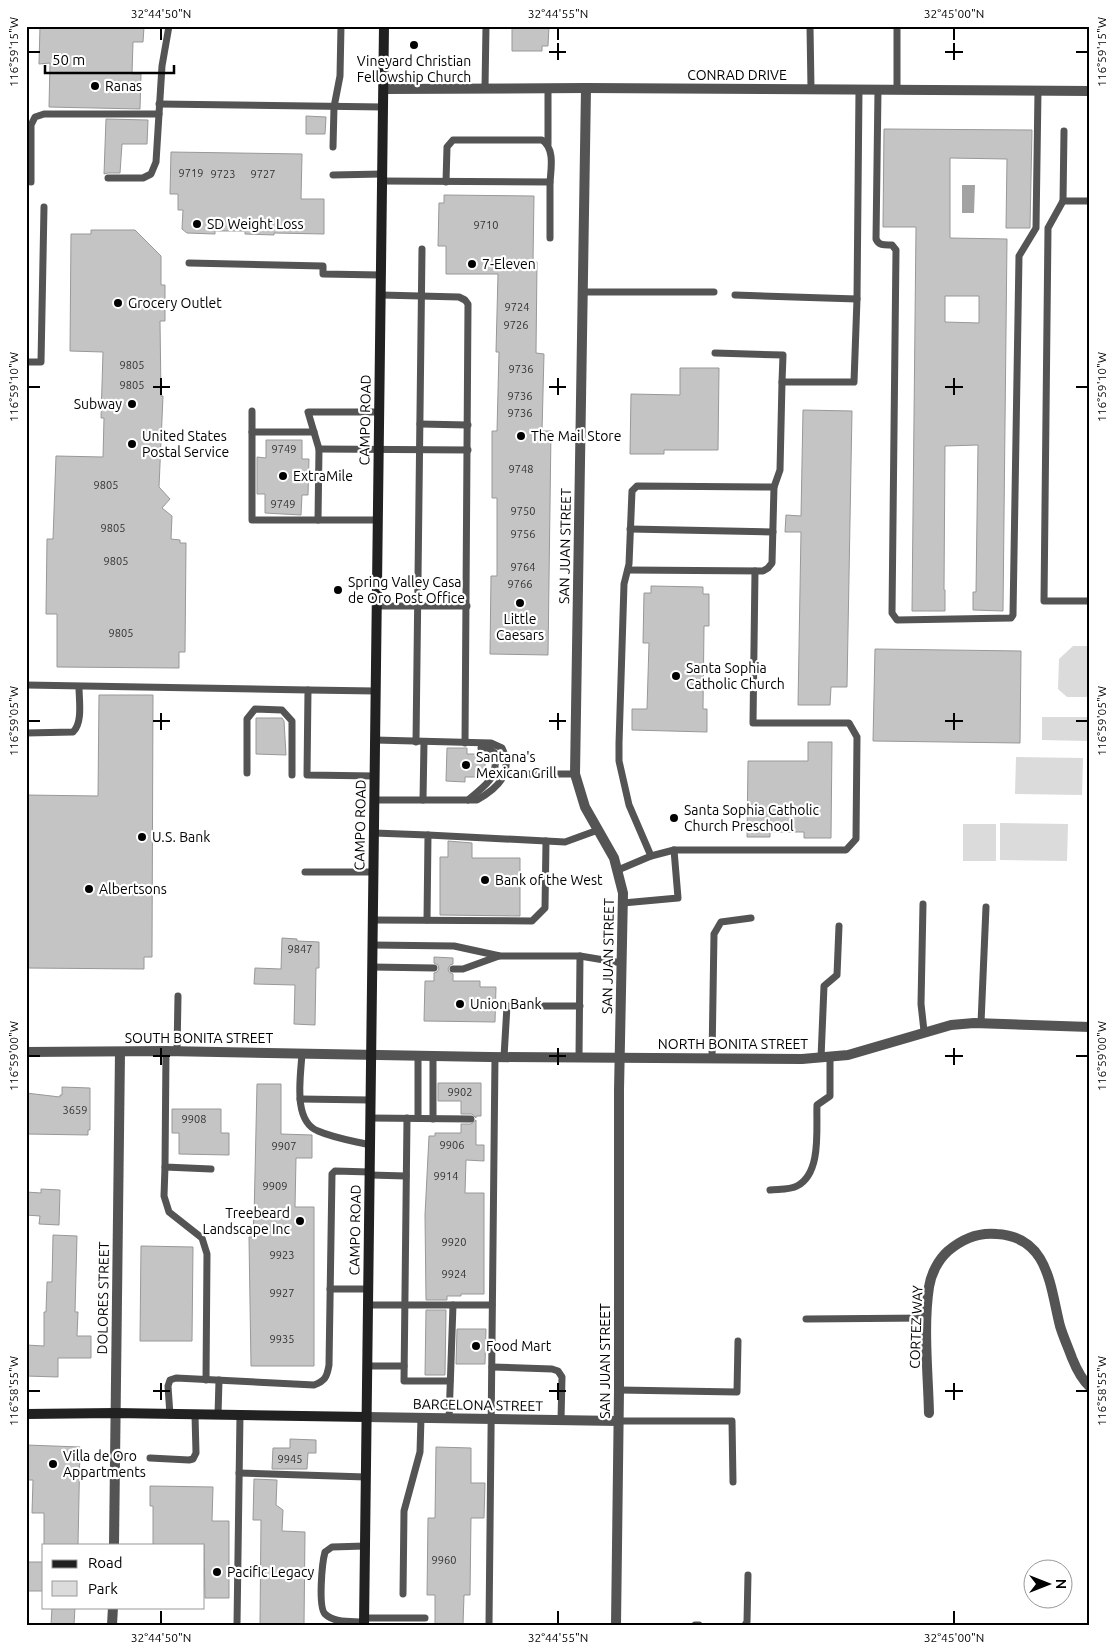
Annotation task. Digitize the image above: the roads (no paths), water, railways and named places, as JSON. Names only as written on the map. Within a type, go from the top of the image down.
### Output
[{"type":"main road","name":"CAMPO ROAD","points":[[364,1622],[384,26]]},
{"type":"main road","points":[[26,1414],[115,1413],[366,1418]]},
{"type":"street","name":"CONRAD DRIVE","points":[[384,88],[1090,91]]},
{"type":"street","name":"SAN JUAN STREET","points":[[586,88],[575,774],[585,807],[614,858],[623,894],[616,1625]]},
{"type":"street","name":"NORTH BONITA STREET","points":[[371,1054],[500,1057],[826,1058],[848,1055],[924,1031],[951,1025],[981,1023],[1090,1027]]},
{"type":"street","name":"SOUTH BONITA STREET","points":[[26,1052],[166,1051],[371,1054]]},
{"type":"street","name":"DOLORES STREET","points":[[114,1544],[120,1052]]},
{"type":"street","name":"CORTEZ WAY","points":[[929,1413],[927,1318],[929,1286],[932,1274],[945,1253],[965,1239],[977,1235],[999,1234],[1010,1236],[1030,1247],[1041,1259],[1049,1276],[1060,1327],[1074,1364],[1090,1387]]},
{"type":"street","name":"BARCELONA STREET","points":[[366,1418],[618,1421]]},
{"type":"street","points":[[112,1608],[112,1625]]},
{"type":"lane","points":[[108,178],[143,178],[151,174],[156,162],[162,66],[169,26]]},
{"type":"lane","points":[[333,147],[334,107],[340,76],[341,26]]},
{"type":"lane","points":[[485,88],[486,26]]},
{"type":"lane","points":[[810,26],[811,89]]},
{"type":"lane","points":[[897,26],[897,90]]},
{"type":"lane","points":[[548,88],[548,144],[551,150],[550,238]]},
{"type":"lane","points":[[782,382],[854,382],[858,299],[859,90]]},
{"type":"lane","points":[[878,90],[876,239],[881,244],[892,244],[896,250],[892,613],[897,620],[1011,618],[1013,615],[1019,256],[1036,228],[1038,91]]},
{"type":"lane","points":[[160,104],[383,107]]},
{"type":"lane","points":[[31,182],[31,125],[35,117],[44,114],[159,114]]},
{"type":"lane","points":[[1064,132],[1063,201],[1048,228],[1044,601],[1090,601]]},
{"type":"lane","points":[[446,182],[447,147],[453,140],[542,140],[548,144]]},
{"type":"lane","points":[[333,175],[446,182],[550,182]]},
{"type":"lane","points":[[1063,201],[1090,201]]},
{"type":"lane","points":[[26,362],[41,362],[44,207]]},
{"type":"lane","points":[[422,249],[419,606],[423,800]]},
{"type":"lane","points":[[190,263],[323,266],[323,274],[381,275]]},
{"type":"lane","points":[[583,292],[714,292]]},
{"type":"lane","points":[[381,295],[459,297],[468,304],[465,743]]},
{"type":"lane","points":[[735,295],[858,299]]},
{"type":"lane","points":[[628,570],[763,571],[772,563],[774,487],[780,470],[783,355],[715,353]]},
{"type":"lane","points":[[252,411],[252,520],[378,520]]},
{"type":"lane","points":[[318,520],[319,449],[308,412],[379,412]]},
{"type":"lane","points":[[420,424],[468,425]]},
{"type":"lane","points":[[252,432],[314,432]]},
{"type":"lane","points":[[319,449],[468,450]]},
{"type":"lane","points":[[652,856],[629,805],[619,753],[624,584],[628,570],[632,491],[637,486],[774,487]]},
{"type":"lane","points":[[630,529],[773,532]]},
{"type":"lane","points":[[618,870],[652,856],[674,850],[846,850],[856,839],[858,737],[849,724],[753,724],[755,571]]},
{"type":"lane","points":[[377,606],[467,606]]},
{"type":"lane","points":[[26,685],[376,691]]},
{"type":"lane","points":[[26,733],[73,732],[77,728],[79,721],[79,687]]},
{"type":"lane","points":[[308,690],[307,775],[375,776]]},
{"type":"lane","points":[[247,773],[247,719],[255,709],[282,710],[292,721],[292,775]]},
{"type":"lane","points":[[375,740],[488,748],[495,753],[497,766],[492,779],[468,800]]},
{"type":"lane","points":[[374,800],[477,800],[491,792],[504,774],[505,755],[502,748],[491,744],[421,743]]},
{"type":"lane","points":[[504,774],[575,774]]},
{"type":"lane","points":[[374,833],[565,842],[598,830]]},
{"type":"lane","points":[[428,835],[428,920]]},
{"type":"lane","points":[[373,920],[532,921],[545,908],[546,841]]},
{"type":"lane","points":[[623,903],[678,898],[674,850]]},
{"type":"lane","points":[[305,872],[373,872]]},
{"type":"lane","points":[[922,904],[921,1004],[924,1031]]},
{"type":"lane","points":[[981,1023],[986,908]]},
{"type":"lane","points":[[712,1058],[714,934],[721,922],[751,918]]},
{"type":"lane","points":[[770,1190],[796,1187],[806,1178],[815,1164],[817,1106],[830,1096],[826,1058],[824,986],[837,975],[839,926]]},
{"type":"lane","points":[[372,945],[454,946],[500,956],[580,956],[622,963]]},
{"type":"lane","points":[[453,969],[463,969],[500,956]]},
{"type":"lane","points":[[579,1057],[580,956]]},
{"type":"lane","points":[[372,967],[434,968]]},
{"type":"lane","points":[[178,996],[178,1052]]},
{"type":"lane","points":[[489,1625],[492,1305],[500,1057],[507,1006],[580,1006]]},
{"type":"lane","points":[[166,1051],[164,1196],[169,1212],[202,1238],[207,1254],[206,1380]]},
{"type":"lane","points":[[302,1053],[300,1099],[303,1117],[316,1131],[370,1146]]},
{"type":"lane","points":[[418,1056],[418,1118]]},
{"type":"lane","points":[[433,1056],[433,1119]]},
{"type":"lane","points":[[300,1099],[370,1100]]},
{"type":"lane","points":[[370,1118],[470,1119]]},
{"type":"lane","points":[[407,1118],[404,1381],[450,1381]]},
{"type":"lane","points":[[165,1167],[211,1169]]},
{"type":"lane","points":[[170,1415],[168,1386],[170,1380],[176,1378],[314,1385],[322,1382],[327,1376],[329,1365],[332,1174],[335,1171],[406,1176]]},
{"type":"lane","points":[[330,1289],[368,1289]]},
{"type":"lane","points":[[368,1305],[492,1305]]},
{"type":"lane","points":[[449,1419],[452,1305]]},
{"type":"lane","points":[[806,1319],[927,1318]]},
{"type":"lane","points":[[619,1390],[737,1392],[738,1341]]},
{"type":"lane","points":[[367,1366],[404,1366]]},
{"type":"lane","points":[[492,1367],[552,1369],[558,1371],[562,1377],[561,1420]]},
{"type":"lane","points":[[218,1415],[219,1380]]},
{"type":"lane","points":[[150,1458],[194,1459],[196,1453],[196,1415]]},
{"type":"lane","points":[[237,1625],[240,1415]]},
{"type":"lane","points":[[403,1594],[404,1511],[420,1452],[421,1418]]},
{"type":"lane","points":[[618,1421],[732,1421],[733,1482]]},
{"type":"lane","points":[[238,1474],[366,1477]]},
{"type":"lane","points":[[365,1546],[332,1548],[325,1552],[321,1606],[326,1615],[336,1620],[364,1622],[426,1618]]},
{"type":"lane","points":[[745,1625],[747,1622],[748,1575]]},
{"type":"place","name":"Vineyard Christian Fellowship Church","points":[[414,45]]},
{"type":"place","name":"Ranas","points":[[95,86]]},
{"type":"place","name":"SD Weight Loss","points":[[197,224]]},
{"type":"place","name":"7-Eleven","points":[[472,264]]},
{"type":"place","name":"Grocery Outlet","points":[[118,303]]},
{"type":"place","name":"Subway","points":[[132,404]]},
{"type":"place","name":"The Mail Store","points":[[521,436]]},
{"type":"place","name":"United States Postal Service","points":[[132,444]]},
{"type":"place","name":"ExtraMile","points":[[283,476]]},
{"type":"place","name":"Spring Valley Casa de Oro Post Office","points":[[338,590]]},
{"type":"place","name":"Little Caesars","points":[[520,603]]},
{"type":"place","name":"Santa Sophia Catholic Church","points":[[676,676]]},
{"type":"place","name":"Santana's Mexican Grill","points":[[466,765]]},
{"type":"place","name":"Santa Sophia Catholic Church Preschool","points":[[674,818]]},
{"type":"place","name":"U.S. Bank","points":[[142,837]]},
{"type":"place","name":"Bank of the West","points":[[485,880]]},
{"type":"place","name":"Albertsons","points":[[89,889]]},
{"type":"place","name":"Union Bank","points":[[460,1004]]},
{"type":"place","name":"Treebeard Landscape Inc","points":[[300,1221]]},
{"type":"place","name":"Food Mart","points":[[476,1346]]},
{"type":"place","name":"Villa de Oro Appartments","points":[[53,1464]]},
{"type":"place","name":"Pacific Legacy","points":[[217,1572]]}]
